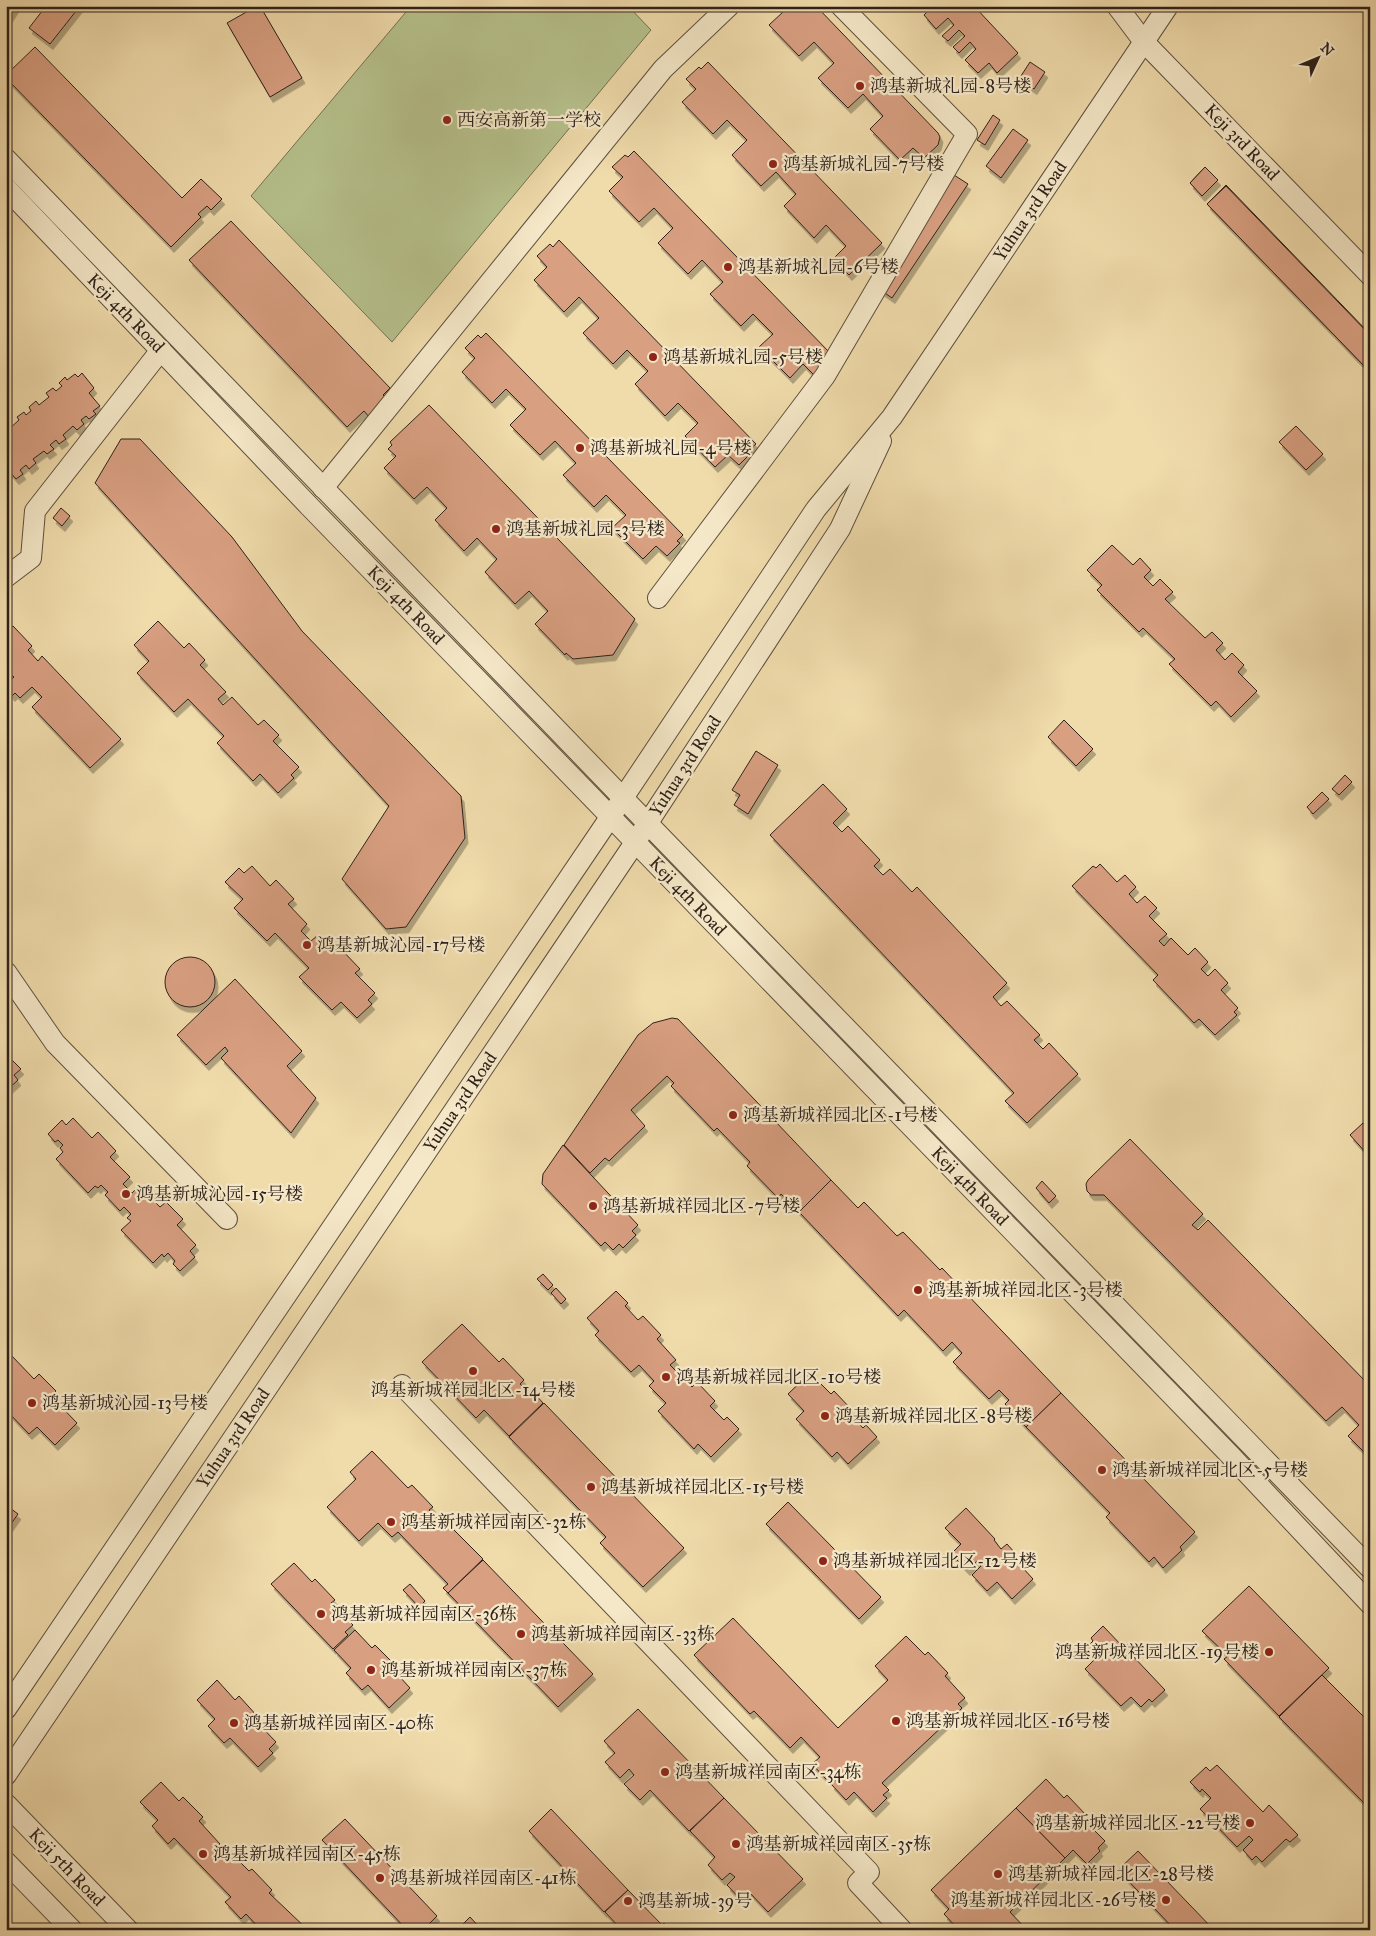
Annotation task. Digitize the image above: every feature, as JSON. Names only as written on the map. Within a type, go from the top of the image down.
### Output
[{"type":"street","points":[[323,488],[664,69],[729,6]]},
{"type":"street","points":[[658,598],[825,376],[967,134],[841,6]]},
{"type":"street","name":"Keji 3rd Road","points":[[1117,6],[1144,42],[1370,275]]},
{"type":"street","name":"Yuhua 3rd Road","points":[[6,1708],[611,816],[816,509],[892,417],[1168,6]]},
{"type":"street","name":"Keji 4th Road","points":[[6,159],[622,798],[1370,1568]]},
{"type":"street","name":"Keji 4th Road","points":[[6,188],[310,507],[1231,1456],[1370,1604]]},
{"type":"street","points":[[6,577],[31,558],[35,511],[161,350]]},
{"type":"street","name":"Yuhua 3rd Road","points":[[6,1775],[636,842],[840,530],[892,417]]},
{"type":"street","points":[[6,972],[55,1043],[227,1219]]},
{"type":"street","points":[[402,1384],[869,1872],[858,1883],[902,1930]]},
{"type":"street","name":"Keji 5th Road","points":[[6,1804],[128,1930]]},
{"type":"street","points":[[6,1862],[72,1930]]},
{"type":"green space","name":"西安高新第一学校","points":[[411,6],[628,6],[651,30],[392,342],[251,196]]},
{"type":"building","points":[[6,6],[16,6],[6,22]]},
{"type":"building","points":[[46,6],[80,6],[50,44],[29,28]]},
{"type":"building","points":[[260,6],[302,78],[270,97],[227,23]]},
{"type":"building","name":"鸿基新城礼园-8号楼","points":[[777,6],[816,6],[938,133],[940,137],[938,145],[924,158],[913,148],[900,160],[870,129],[883,116],[863,94],[848,108],[818,78],[834,63],[814,42],[799,56],[769,25],[783,12]]},
{"type":"building","points":[[933,6],[974,6],[1018,53],[997,73],[989,63],[978,73],[965,60],[976,49],[970,42],[959,53],[953,47],[965,36],[959,30],[948,41],[942,36],[954,25],[948,18],[936,29],[924,15]]},
{"type":"building","points":[[35,47],[182,198],[201,179],[222,199],[211,210],[207,206],[198,214],[201,217],[171,247],[6,78],[6,75]]},
{"type":"building","name":"鸿基新城礼园-7号楼","points":[[708,62],[882,243],[849,275],[833,259],[846,246],[826,225],[814,238],[784,206],[796,194],[776,172],[761,186],[732,155],[747,140],[727,120],[713,134],[682,102],[696,89],[686,79],[699,67],[701,69]]},
{"type":"building","points":[[1030,62],[1045,72],[1034,89],[1019,79]]},
{"type":"building","points":[[993,115],[1000,120],[985,145],[977,140]]},
{"type":"building","points":[[1013,129],[1028,140],[1001,178],[986,166]]},
{"type":"building","name":"鸿基新城礼园-6号楼","points":[[634,151],[831,354],[814,375],[803,364],[790,378],[759,347],[773,334],[753,314],[741,326],[710,294],[723,282],[702,260],[688,274],[658,243],[673,228],[654,208],[639,222],[609,191],[623,177],[612,167],[625,155],[628,157]]},
{"type":"building","points":[[1205,167],[1218,180],[1202,195],[1190,183]]},
{"type":"building","points":[[1205,167],[1218,180],[1202,196],[1190,183]]},
{"type":"building","points":[[954,175],[968,184],[892,298],[879,289]]},
{"type":"building","points":[[1226,185],[1370,334],[1370,372],[1207,204]]},
{"type":"building","points":[[1226,186],[1370,335],[1370,372],[1207,204]]},
{"type":"building","points":[[231,221],[390,388],[383,395],[389,401],[370,418],[364,411],[347,427],[189,260]]},
{"type":"building","name":"鸿基新城礼园-5号楼","points":[[559,240],[756,444],[749,450],[752,452],[739,465],[728,455],[715,467],[685,436],[698,423],[678,403],[665,416],[635,384],[648,371],[627,350],[613,364],[583,333],[599,318],[579,297],[564,312],[534,280],[547,267],[537,256],[550,244],[553,247]]},
{"type":"building","name":"鸿基新城礼园-4号楼","points":[[486,333],[683,535],[677,541],[680,543],[667,556],[656,546],[643,559],[612,528],[626,515],[606,495],[594,507],[563,475],[576,463],[555,441],[540,455],[510,425],[526,409],[506,389],[492,403],[462,372],[475,358],[465,348],[478,335],[481,338]]},
{"type":"building","points":[[82,373],[94,388],[89,393],[100,406],[93,411],[96,414],[89,419],[86,416],[81,420],[84,424],[77,430],[73,426],[63,435],[66,439],[59,444],[56,440],[50,445],[54,449],[47,454],[44,451],[33,459],[36,463],[29,469],[26,465],[20,470],[23,474],[16,479],[10,472],[6,476],[6,428],[9,429],[19,420],[17,417],[24,412],[26,415],[31,411],[29,407],[36,401],[39,405],[49,397],[46,393],[53,388],[56,391],[62,386],[59,383],[65,377],[67,380],[75,374],[78,377]]},
{"type":"building","name":"鸿基新城礼园-3号楼","points":[[429,405],[635,619],[613,655],[573,659],[566,653],[565,655],[535,624],[548,611],[529,591],[515,604],[485,572],[497,559],[477,538],[464,551],[435,520],[447,508],[427,487],[414,499],[384,468],[396,456],[388,449],[392,445],[390,442]]},
{"type":"building","points":[[1296,426],[1323,454],[1306,470],[1279,442]]},
{"type":"building","points":[[121,439],[140,439],[232,537],[302,631],[461,796],[465,838],[406,927],[386,929],[342,879],[389,806],[95,483]]},
{"type":"building","points":[[61,508],[70,516],[62,526],[53,518]]},
{"type":"building","points":[[1112,545],[1133,565],[1140,558],[1151,570],[1144,577],[1153,586],[1160,579],[1173,592],[1165,599],[1205,638],[1212,632],[1223,643],[1216,650],[1225,660],[1232,653],[1244,665],[1238,672],[1257,691],[1231,717],[1216,701],[1211,706],[1169,664],[1175,659],[1143,628],[1139,632],[1097,590],[1102,585],[1087,570]]},
{"type":"building","points":[[158,621],[184,648],[189,643],[205,660],[200,665],[226,692],[218,699],[223,705],[232,697],[258,725],[264,720],[279,735],[273,741],[299,767],[291,775],[294,778],[278,793],[260,774],[253,781],[217,743],[224,736],[188,699],[174,712],[137,673],[149,661],[134,645]]},
{"type":"building","points":[[13,626],[32,646],[28,650],[38,661],[42,656],[121,739],[90,768],[32,707],[42,697],[32,687],[20,698],[15,693],[12,696],[6,689],[6,684],[14,677],[10,674],[6,677],[6,632]]},
{"type":"building","points":[[1064,720],[1093,749],[1076,766],[1048,737]]},
{"type":"building","points":[[756,751],[778,765],[748,814],[734,805],[740,795],[732,790]]},
{"type":"building","points":[[1345,775],[1352,782],[1339,795],[1332,789]]},
{"type":"building","points":[[823,784],[847,809],[833,823],[842,832],[848,826],[880,860],[874,866],[883,875],[890,869],[912,892],[917,887],[1007,983],[993,997],[1001,1006],[1007,1001],[1040,1035],[1034,1040],[1043,1049],[1049,1043],[1078,1074],[1027,1123],[1005,1101],[1014,1093],[770,835]]},
{"type":"building","points":[[1322,792],[1329,799],[1313,814],[1307,807]]},
{"type":"building","points":[[1100,864],[1117,882],[1125,875],[1136,887],[1129,894],[1137,903],[1145,896],[1157,908],[1149,916],[1167,934],[1159,941],[1164,946],[1171,938],[1188,955],[1195,948],[1208,962],[1201,969],[1208,976],[1215,969],[1228,983],[1221,990],[1238,1008],[1234,1012],[1237,1015],[1215,1035],[1199,1019],[1194,1023],[1153,980],[1158,975],[1072,886],[1093,866],[1096,868]]},
{"type":"building","name":"鸿基新城沁园-17号楼","points":[[252,866],[270,886],[276,880],[294,899],[288,904],[307,924],[301,931],[311,941],[318,935],[336,954],[341,949],[360,969],[355,973],[375,993],[368,1000],[372,1004],[357,1018],[341,1002],[332,1010],[299,977],[309,968],[275,933],[267,941],[234,908],[243,899],[225,882],[239,868],[244,873]]},
{"type":"building","points":[[190,957],[200,959],[208,964],[213,972],[215,982],[213,992],[208,1000],[200,1005],[190,1007],[180,1005],[172,1000],[167,992],[165,982],[167,972],[172,964],[180,959]]},
{"type":"building","points":[[235,979],[302,1051],[287,1066],[316,1098],[291,1133],[221,1058],[228,1051],[225,1047],[206,1065],[177,1035]]},
{"type":"building","name":"鸿基新城祥园北区-1号楼","points":[[672,1018],[678,1019],[831,1180],[799,1212],[781,1194],[778,1198],[747,1166],[750,1162],[717,1128],[714,1131],[671,1086],[674,1083],[667,1076],[631,1110],[645,1126],[609,1161],[605,1158],[590,1173],[564,1145],[638,1035],[653,1023]]},
{"type":"building","points":[[6,1054],[21,1069],[14,1075],[18,1080],[6,1091]]},
{"type":"building","name":"鸿基新城沁园-15号楼","points":[[73,1118],[92,1138],[98,1132],[116,1151],[110,1157],[130,1177],[123,1184],[132,1193],[139,1186],[160,1207],[166,1202],[183,1219],[177,1225],[196,1245],[190,1251],[195,1257],[180,1271],[173,1264],[175,1261],[168,1253],[164,1257],[162,1254],[153,1263],[121,1230],[131,1221],[127,1218],[131,1214],[124,1207],[120,1211],[105,1195],[108,1192],[101,1185],[98,1188],[95,1186],[88,1193],[56,1159],[63,1152],[60,1148],[63,1145],[58,1140],[55,1142],[48,1134],[62,1120],[66,1125]]},
{"type":"building","points":[[1363,1123],[1370,1130],[1370,1152],[1367,1154],[1350,1135]]},
{"type":"building","points":[[1130,1139],[1203,1214],[1192,1225],[1198,1230],[1208,1220],[1370,1386],[1370,1458],[1348,1436],[1359,1425],[1342,1407],[1326,1421],[1104,1195],[1091,1195],[1087,1191],[1086,1184],[1088,1180]]},
{"type":"building","name":"鸿基新城祥园北区-7号楼","points":[[563,1145],[638,1225],[632,1231],[636,1235],[623,1248],[619,1244],[613,1250],[605,1242],[601,1246],[542,1184],[543,1174]]},
{"type":"building","name":"鸿基新城祥园北区-3号楼","points":[[831,1180],[858,1208],[864,1202],[897,1236],[903,1232],[940,1270],[942,1268],[1061,1393],[1026,1427],[1005,1404],[1009,1400],[999,1390],[989,1399],[953,1362],[962,1353],[952,1342],[943,1351],[904,1310],[898,1316],[799,1212]]},
{"type":"building","points":[[1042,1181],[1056,1196],[1049,1203],[1036,1188]]},
{"type":"building","points":[[543,1274],[553,1285],[548,1290],[537,1279]]},
{"type":"building","points":[[556,1288],[566,1299],[561,1304],[551,1293]]},
{"type":"building","name":"鸿基新城祥园北区-10号楼","points":[[616,1291],[628,1303],[625,1306],[638,1320],[643,1316],[661,1335],[657,1339],[676,1360],[670,1365],[692,1387],[697,1382],[715,1401],[710,1406],[724,1420],[727,1417],[739,1429],[711,1457],[698,1444],[694,1449],[658,1411],[666,1403],[649,1386],[654,1381],[639,1365],[631,1372],[595,1335],[599,1331],[587,1318]]},
{"type":"building","name":"鸿基新城祥园北区-14号楼","points":[[462,1324],[499,1362],[503,1358],[524,1380],[520,1384],[533,1397],[535,1394],[543,1403],[509,1436],[484,1410],[476,1418],[422,1362]]},
{"type":"building","name":"鸿基新城沁园-13号楼","points":[[11,1355],[34,1379],[39,1374],[56,1391],[51,1396],[77,1423],[55,1445],[37,1427],[29,1434],[6,1410],[6,1360]]},
{"type":"building","name":"鸿基新城祥园北区-8号楼","points":[[810,1373],[831,1394],[834,1391],[852,1410],[849,1413],[863,1428],[866,1425],[877,1437],[848,1464],[837,1452],[832,1457],[796,1419],[804,1411],[788,1394]]},
{"type":"building","name":"鸿基新城祥园北区-5号楼","points":[[1061,1393],[1195,1532],[1180,1547],[1182,1550],[1163,1568],[1154,1557],[1149,1562],[1106,1517],[1110,1513],[1026,1427]]},
{"type":"building","name":"鸿基新城祥园北区-15号楼","points":[[544,1403],[684,1548],[643,1587],[600,1543],[606,1537],[509,1437]]},
{"type":"building","name":"鸿基新城祥园南区-32栋","points":[[372,1451],[408,1488],[412,1485],[433,1507],[429,1510],[442,1523],[445,1521],[483,1559],[448,1593],[443,1588],[448,1584],[398,1532],[392,1537],[378,1523],[359,1541],[327,1507],[356,1479],[350,1472]]},
{"type":"building","name":"鸿基新城祥园北区-12号楼","points":[[788,1502],[881,1597],[859,1619],[766,1524]]},
{"type":"building","points":[[6,1505],[18,1514],[6,1531]]},
{"type":"building","points":[[966,1508],[995,1539],[1001,1549],[1007,1544],[1015,1553],[1012,1556],[1033,1579],[1012,1599],[997,1582],[987,1591],[972,1575],[981,1566],[977,1561],[967,1570],[951,1554],[961,1544],[945,1528]]},
{"type":"building","name":"鸿基新城祥园南区-33栋","points":[[483,1560],[593,1674],[558,1707],[448,1593]]},
{"type":"building","name":"鸿基新城祥园南区-36栋","points":[[294,1563],[312,1582],[315,1579],[335,1600],[331,1603],[353,1625],[345,1632],[348,1635],[333,1649],[271,1584]]},
{"type":"building","points":[[410,1584],[425,1601],[419,1607],[403,1590]]},
{"type":"building","name":"鸿基新城祥园北区-19号楼","points":[[1249,1586],[1329,1668],[1279,1716],[1224,1659],[1228,1656],[1202,1631]]},
{"type":"building","name":"鸿基新城祥园北区-16号楼","points":[[733,1618],[838,1728],[888,1680],[875,1666],[906,1636],[925,1655],[928,1652],[948,1673],[945,1676],[965,1698],[958,1704],[962,1708],[882,1783],[889,1790],[883,1795],[887,1798],[873,1812],[854,1792],[846,1800],[831,1784],[839,1777],[834,1772],[826,1779],[812,1764],[820,1757],[801,1737],[790,1748],[754,1711],[750,1714],[694,1655]]},
{"type":"building","points":[[1103,1626],[1124,1648],[1128,1644],[1134,1651],[1131,1654],[1165,1690],[1152,1702],[1149,1699],[1141,1707],[1131,1697],[1121,1706],[1085,1669],[1095,1659],[1085,1649],[1093,1641],[1091,1638]]},
{"type":"building","name":"鸿基新城祥园南区-37栋","points":[[355,1630],[372,1648],[375,1645],[392,1662],[389,1665],[410,1688],[389,1708],[368,1685],[362,1690],[346,1673],[351,1668],[334,1650]]},
{"type":"building","points":[[1322,1675],[1370,1723],[1370,1809],[1279,1717]]},
{"type":"building","name":"鸿基新城祥园南区-40栋","points":[[217,1680],[235,1700],[239,1696],[258,1717],[255,1720],[276,1742],[269,1749],[273,1753],[258,1767],[230,1738],[224,1743],[208,1726],[215,1719],[197,1700]]},
{"type":"building","name":"鸿基新城祥园南区-34栋","points":[[638,1709],[724,1798],[689,1831],[650,1790],[640,1800],[624,1784],[634,1775],[629,1769],[620,1778],[605,1762],[615,1753],[604,1741]]},
{"type":"building","name":"鸿基新城祥园北区-22号楼","points":[[1217,1765],[1263,1812],[1269,1805],[1298,1835],[1290,1842],[1286,1839],[1262,1862],[1256,1856],[1252,1860],[1243,1850],[1253,1840],[1249,1836],[1237,1847],[1200,1809],[1211,1798],[1202,1789],[1200,1792],[1190,1782],[1206,1767],[1210,1771]]},
{"type":"building","points":[[1046,1779],[1064,1798],[1067,1795],[1087,1816],[1084,1820],[1105,1841],[1098,1848],[1100,1851],[1087,1864],[1073,1850],[1065,1858],[1016,1808]]},
{"type":"building","name":"鸿基新城祥园南区-45栋","points":[[161,1782],[179,1801],[183,1797],[203,1817],[199,1821],[220,1844],[213,1851],[219,1857],[227,1849],[249,1871],[252,1869],[272,1890],[269,1893],[308,1930],[261,1930],[246,1914],[241,1919],[225,1902],[231,1897],[174,1838],[168,1844],[152,1826],[158,1820],[140,1802]]},
{"type":"building","name":"鸿基新城祥园南区-35栋","points":[[724,1798],[803,1879],[768,1912],[750,1893],[742,1901],[727,1885],[735,1877],[730,1873],[722,1880],[708,1865],[715,1857],[690,1831]]},
{"type":"building","name":"鸿基新城祥园北区-28号楼","points":[[1016,1808],[1065,1858],[1010,1912],[1027,1930],[967,1930],[964,1927],[959,1930],[944,1914],[949,1909],[931,1890]]},
{"type":"building","points":[[551,1809],[628,1890],[604,1912],[529,1831]]},
{"type":"building","name":"鸿基新城祥园南区-41栋","points":[[345,1819],[437,1916],[423,1930],[407,1930],[322,1840]]},
{"type":"building","name":"鸿基新城祥园北区-26号楼","points":[[1138,1851],[1214,1930],[1175,1930],[1118,1870]]},
{"type":"building","name":"鸿基新城-39号","points":[[628,1890],[662,1925],[664,1923],[671,1930],[626,1930],[622,1926],[620,1928],[605,1912]]},
{"type":"building","points":[[470,1917],[482,1930],[457,1930]]},
{"type":"place","name":"鸿基新城礼园-8号楼","points":[[860,86]]},
{"type":"place","name":"西安高新第一学校","points":[[447,120]]},
{"type":"place","name":"鸿基新城礼园-7号楼","points":[[773,164]]},
{"type":"place","name":"鸿基新城礼园-6号楼","points":[[728,267]]},
{"type":"place","name":"鸿基新城礼园-5号楼","points":[[653,357]]},
{"type":"place","name":"鸿基新城礼园-4号楼","points":[[580,448]]},
{"type":"place","name":"鸿基新城礼园-3号楼","points":[[496,529]]},
{"type":"place","name":"鸿基新城沁园-17号楼","points":[[307,945]]},
{"type":"place","name":"鸿基新城祥园北区-1号楼","points":[[733,1115]]},
{"type":"place","name":"鸿基新城沁园-15号楼","points":[[126,1194]]},
{"type":"place","name":"鸿基新城祥园北区-7号楼","points":[[593,1206]]},
{"type":"place","name":"鸿基新城祥园北区-3号楼","points":[[918,1290]]},
{"type":"place","name":"鸿基新城祥园北区-14号楼","points":[[473,1371]]},
{"type":"place","name":"鸿基新城祥园北区-10号楼","points":[[666,1377]]},
{"type":"place","name":"鸿基新城沁园-13号楼","points":[[32,1403]]},
{"type":"place","name":"鸿基新城祥园北区-8号楼","points":[[825,1416]]},
{"type":"place","name":"鸿基新城祥园北区-5号楼","points":[[1102,1470]]},
{"type":"place","name":"鸿基新城祥园北区-15号楼","points":[[591,1487]]},
{"type":"place","name":"鸿基新城祥园南区-32栋","points":[[391,1522]]},
{"type":"place","name":"鸿基新城祥园北区-12号楼","points":[[823,1561]]},
{"type":"place","name":"鸿基新城祥园南区-36栋","points":[[321,1614]]},
{"type":"place","name":"鸿基新城祥园南区-33栋","points":[[521,1634]]},
{"type":"place","name":"鸿基新城祥园北区-19号楼","points":[[1269,1652]]},
{"type":"place","name":"鸿基新城祥园南区-37栋","points":[[371,1670]]},
{"type":"place","name":"鸿基新城祥园北区-16号楼","points":[[896,1721]]},
{"type":"place","name":"鸿基新城祥园南区-40栋","points":[[234,1723]]},
{"type":"place","name":"鸿基新城祥园南区-34栋","points":[[665,1772]]},
{"type":"place","name":"鸿基新城祥园北区-22号楼","points":[[1250,1823]]},
{"type":"place","name":"鸿基新城祥园南区-35栋","points":[[736,1844]]},
{"type":"place","name":"鸿基新城祥园南区-45栋","points":[[203,1854]]},
{"type":"place","name":"鸿基新城祥园北区-28号楼","points":[[998,1874]]},
{"type":"place","name":"鸿基新城祥园南区-41栋","points":[[380,1878]]},
{"type":"place","name":"鸿基新城祥园北区-26号楼","points":[[1166,1900]]},
{"type":"place","name":"鸿基新城-39号","points":[[628,1901]]}]
